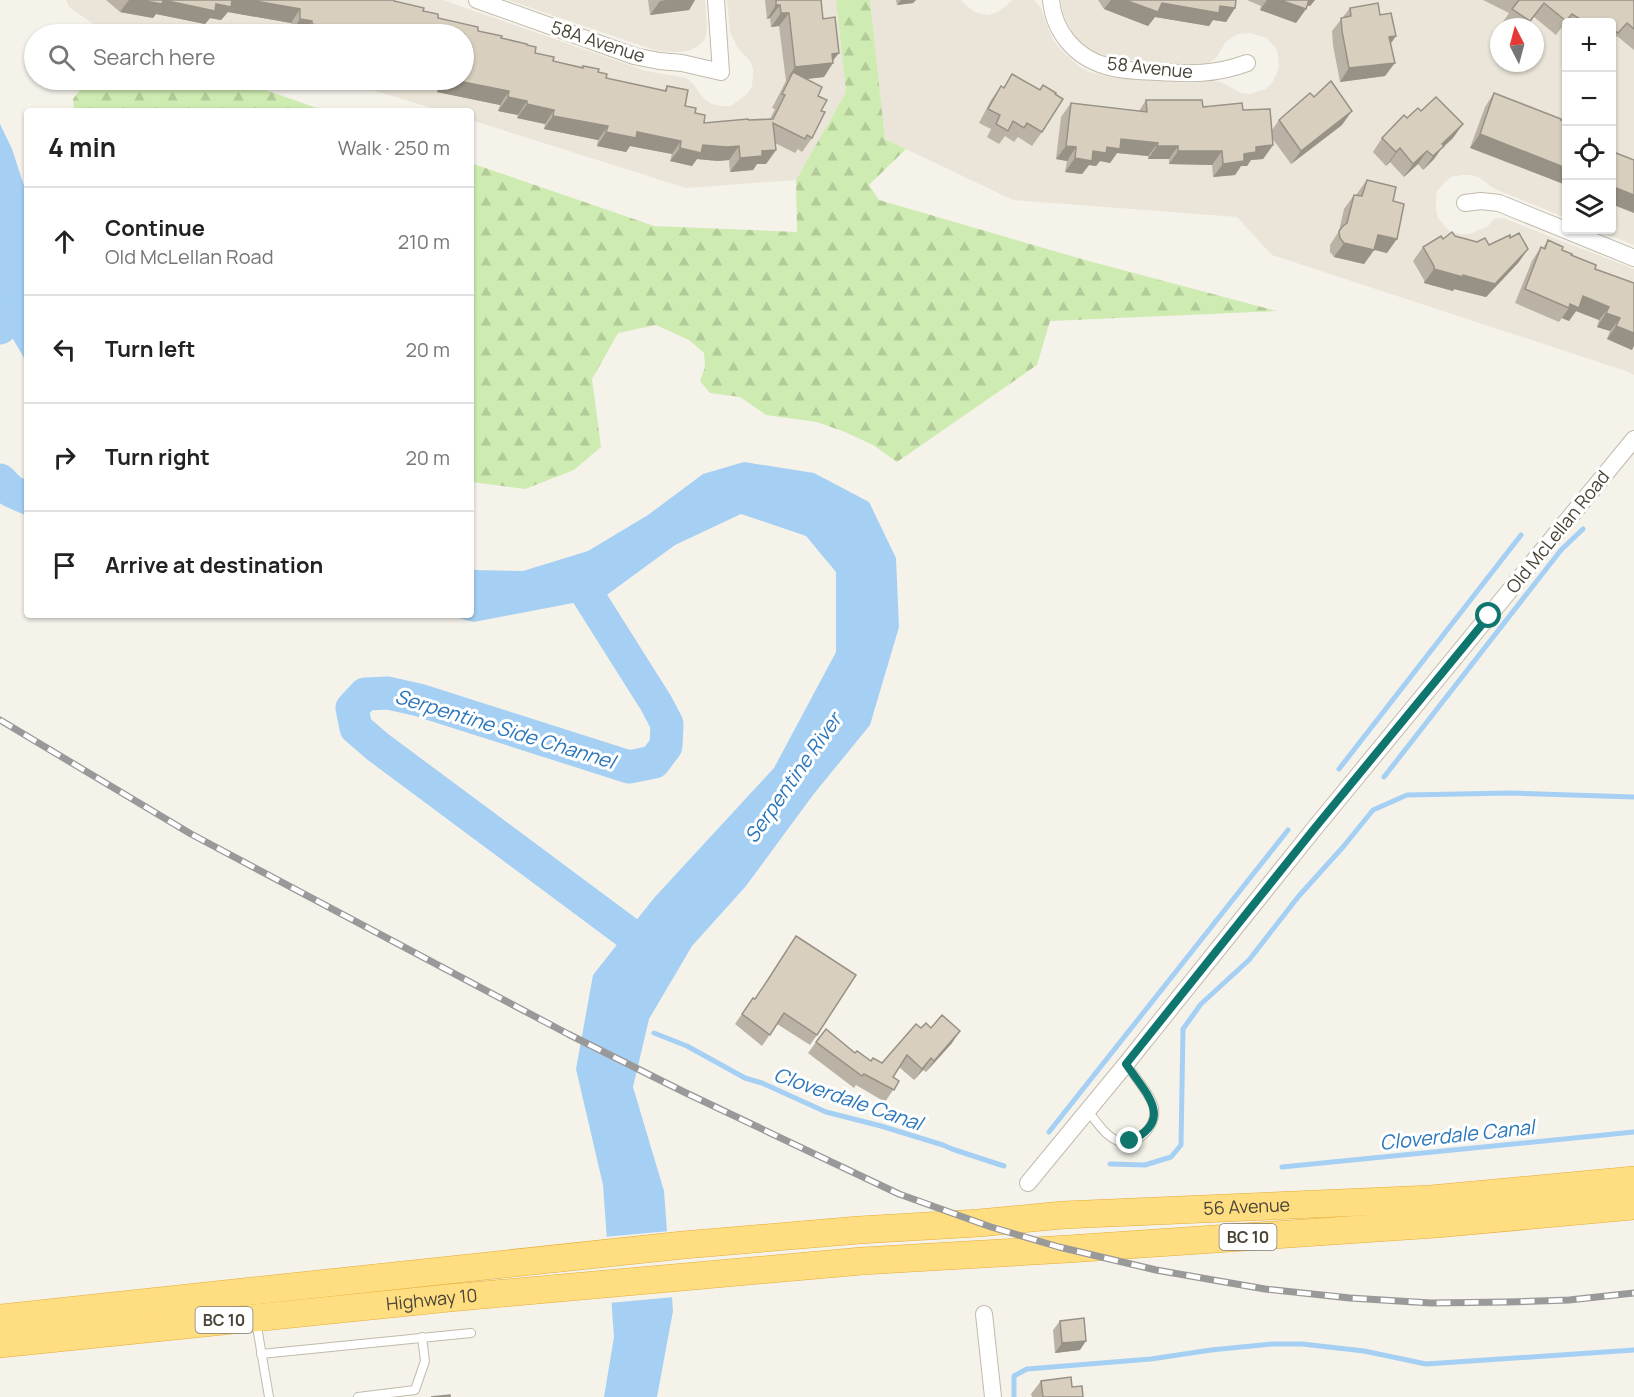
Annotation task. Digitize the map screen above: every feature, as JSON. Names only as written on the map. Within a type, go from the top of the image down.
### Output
[{"type":"highway","name":"56 Avenue","points":[[859,1230],[1064,1215],[1431,1199],[1634,1180]]},
{"type":"highway","name":"56 Avenue","points":[[862,1261],[1425,1225],[1634,1206]]},
{"type":"highway","name":"Highway 10","points":[[0,1318],[683,1245],[859,1230]]},
{"type":"highway","name":"Highway 10","points":[[0,1344],[449,1298],[862,1261]]},
{"type":"street","name":"58A Avenue","points":[[477,0],[634,56],[722,72],[716,0]]},
{"type":"street","name":"58 Avenue","points":[[1051,0],[1052,12],[1067,42],[1091,61],[1108,67],[1198,74],[1214,73],[1247,63]]},
{"type":"street","points":[[1466,203],[1481,201],[1500,203],[1634,258]]},
{"type":"street","name":"Old McLellan Road","points":[[1028,1183],[1634,439]]},
{"type":"street","points":[[984,1314],[993,1397]]},
{"type":"lane","points":[[1088,1111],[1105,1132],[1118,1141],[1130,1141],[1149,1130],[1154,1120],[1152,1101],[1126,1064]]},
{"type":"lane","points":[[255,1317],[269,1397]]},
{"type":"lane","points":[[261,1354],[471,1333]]},
{"type":"lane","points":[[358,1397],[415,1390],[425,1361],[422,1337]]},
{"type":"shaded area","points":[[66,0],[443,0],[646,71],[686,78],[704,99],[712,104],[731,106],[747,94],[752,87],[753,69],[750,61],[737,47],[730,31],[727,0],[836,0],[846,92],[796,180],[686,188],[474,121],[474,108],[431,108],[373,90],[474,90],[474,24],[94,24],[69,7]]},
{"type":"shaded area","points":[[508,0],[705,0],[707,30],[705,39],[688,51],[657,51]]},
{"type":"shaded area","points":[[870,0],[961,0],[977,13],[988,15],[998,12],[1013,0],[1034,0],[1041,8],[1054,41],[1080,67],[1090,72],[1111,77],[1159,81],[1188,83],[1216,81],[1241,93],[1249,94],[1266,89],[1272,83],[1279,67],[1277,50],[1267,38],[1250,33],[1239,34],[1225,43],[1216,58],[1209,63],[1199,65],[1113,58],[1087,48],[1074,36],[1063,14],[1061,0],[1634,0],[1634,245],[1606,234],[1616,234],[1616,18],[1562,18],[1562,216],[1493,188],[1472,175],[1451,177],[1443,184],[1437,191],[1436,210],[1438,218],[1449,231],[1470,234],[1488,226],[1494,219],[1503,218],[1634,269],[1634,375],[1272,255],[1237,217],[1013,200],[885,139]]},
{"type":"green space","points":[[836,0],[870,0],[885,139],[906,149],[869,185],[879,200],[1085,260],[1277,311],[1050,321],[1037,365],[897,462],[873,445],[845,432],[817,422],[766,415],[740,397],[710,393],[700,381],[705,367],[704,353],[689,340],[656,325],[618,333],[592,379],[601,447],[574,470],[525,489],[474,482],[474,164],[654,226],[797,232],[796,180],[846,92]]},
{"type":"green space","points":[[80,90],[265,90],[316,108],[74,108],[73,99]]},
{"type":"water","points":[[0,124],[12,149],[24,186],[24,358],[6,327],[0,311]]},
{"type":"water","name":"Serpentine River","points":[[744,462],[814,473],[869,502],[896,558],[899,627],[870,725],[813,795],[746,886],[692,946],[649,1019],[633,1087],[664,1191],[673,1311],[657,1397],[604,1397],[614,1337],[603,1185],[576,1069],[593,975],[654,898],[774,768],[836,652],[836,572],[806,536],[741,514],[675,545],[604,597],[474,622],[459,618],[474,618],[474,570],[523,571],[588,551],[648,515],[703,474]]},
{"type":"pier","points":[[670,1231],[675,1297],[609,1303],[604,1237]]},
{"type":"building","points":[[139,0],[163,0],[162,4]]},
{"type":"building","points":[[163,0],[232,0],[231,7],[216,4],[215,11]]},
{"type":"building","points":[[249,0],[394,0],[424,8],[423,11],[438,14],[438,18],[465,24],[312,24],[312,21],[300,19],[300,9]]},
{"type":"building","points":[[776,0],[821,0],[823,19],[835,17],[839,53],[832,54],[833,63],[795,67],[789,13],[781,13],[780,5],[776,5]]},
{"type":"building","points":[[1125,0],[1236,0],[1235,8],[1220,6],[1219,13],[1162,3],[1158,12]]},
{"type":"building","points":[[1280,0],[1309,0],[1306,9]]},
{"type":"building","points":[[1519,0],[1634,0],[1634,29],[1627,23],[1618,33],[1616,32],[1616,18],[1578,18],[1572,14],[1569,18],[1562,18],[1544,3],[1532,18],[1526,18],[1512,9]]},
{"type":"building","points":[[1378,3],[1380,15],[1391,13],[1396,36],[1389,37],[1395,63],[1349,68],[1341,18],[1351,16],[1350,8]]},
{"type":"building","points":[[474,26],[478,27],[478,31],[536,47],[535,53],[554,57],[553,61],[599,69],[598,72],[607,74],[606,78],[666,91],[667,86],[688,90],[685,106],[696,108],[695,113],[705,115],[704,123],[773,119],[793,72],[822,87],[818,96],[827,100],[821,111],[825,112],[812,138],[807,135],[805,139],[773,123],[776,150],[762,151],[762,156],[740,158],[739,146],[703,145],[701,153],[680,148],[681,141],[637,132],[636,138],[606,132],[608,126],[553,116],[554,110],[508,97],[509,91],[474,84]]},
{"type":"building","points":[[1012,74],[1040,90],[1043,85],[1063,99],[1042,132],[1027,123],[1024,128],[1013,121],[1008,131],[996,124],[1000,115],[988,109],[1001,86],[1004,88]]},
{"type":"building","points":[[1331,81],[1352,111],[1301,151],[1279,120],[1310,93],[1314,97]]},
{"type":"building","points":[[1494,93],[1561,119],[1562,166],[1480,134]]},
{"type":"building","points":[[1436,97],[1463,124],[1433,156],[1427,151],[1413,164],[1400,148],[1396,152],[1382,138],[1404,115],[1407,118],[1418,108],[1421,111]]},
{"type":"building","points":[[1146,100],[1202,100],[1203,107],[1242,103],[1243,110],[1270,109],[1273,145],[1256,147],[1256,152],[1244,154],[1244,161],[1223,164],[1222,151],[1178,151],[1178,146],[1157,146],[1158,143],[1121,139],[1120,149],[1107,147],[1106,153],[1093,151],[1092,161],[1075,158],[1076,147],[1066,146],[1071,103],[1147,112]]},
{"type":"building","points":[[1616,153],[1634,160],[1634,195],[1616,188]]},
{"type":"building","points":[[1367,180],[1396,187],[1393,201],[1404,204],[1397,239],[1378,235],[1374,250],[1344,243],[1339,231],[1347,223],[1354,195],[1362,196]]},
{"type":"building","points":[[1452,232],[1455,236],[1477,242],[1485,238],[1489,245],[1519,233],[1528,249],[1495,284],[1463,275],[1463,277],[1434,269],[1423,247],[1441,236],[1443,239]]},
{"type":"building","points":[[1548,240],[1563,247],[1562,250],[1571,255],[1596,265],[1595,269],[1634,283],[1634,333],[1616,326],[1620,318],[1606,313],[1609,307],[1583,296],[1579,308],[1570,304],[1569,308],[1525,289],[1541,247],[1545,249]]},
{"type":"building","points":[[796,936],[856,975],[817,1035],[784,1013],[770,1035],[742,1014],[753,998],[755,999]]},
{"type":"building","points":[[942,1015],[960,1031],[934,1061],[931,1058],[922,1069],[907,1055],[893,1077],[899,1081],[894,1090],[864,1074],[862,1076],[816,1042],[826,1029],[855,1053],[857,1051],[871,1061],[873,1058],[882,1063],[916,1024],[921,1028],[926,1023],[931,1028]]},
{"type":"building","points":[[1084,1318],[1086,1341],[1062,1343],[1060,1321]]},
{"type":"building","points":[[1071,1377],[1072,1387],[1082,1386],[1083,1397],[1043,1397],[1041,1381]]},
{"type":"waterway","name":"Serpentine Side Channel","points":[[0,328],[24,302]]},
{"type":"waterway","name":"Serpentine Side Channel","points":[[0,480],[11,491],[24,497]]},
{"type":"waterway","points":[[1384,777],[1561,550],[1583,529]]},
{"type":"waterway","points":[[1339,769],[1521,535]]},
{"type":"waterway","name":"Serpentine Side Channel","points":[[574,573],[667,724],[666,746],[654,762],[629,767],[419,700],[388,693],[365,694],[352,708],[356,728],[378,747],[651,950]]},
{"type":"waterway","points":[[1110,1164],[1145,1165],[1171,1157],[1181,1145],[1183,1029],[1201,1004],[1249,960],[1298,897],[1373,810],[1407,795],[1510,793],[1634,797]]},
{"type":"waterway","points":[[1049,1132],[1288,830]]},
{"type":"waterway","name":"Cloverdale Canal","points":[[654,1033],[687,1046],[745,1078],[762,1083],[826,1112],[881,1126],[1004,1166]]},
{"type":"waterway","name":"Cloverdale Canal","points":[[1282,1167],[1634,1132]]},
{"type":"waterway","points":[[1014,1397],[1014,1376],[1027,1369],[1151,1359],[1272,1344],[1302,1344],[1364,1351],[1426,1364],[1634,1350]]},
{"type":"railway","points":[[0,720],[191,834],[568,1034],[899,1194],[991,1227],[1059,1247],[1156,1270],[1265,1289],[1350,1298],[1431,1303],[1507,1302],[1569,1300],[1634,1293]]},
{"type":"route","points":[[1130,1141],[1149,1130],[1154,1120],[1154,1110],[1152,1101],[1126,1064],[1314,829],[1489,616]]}]
